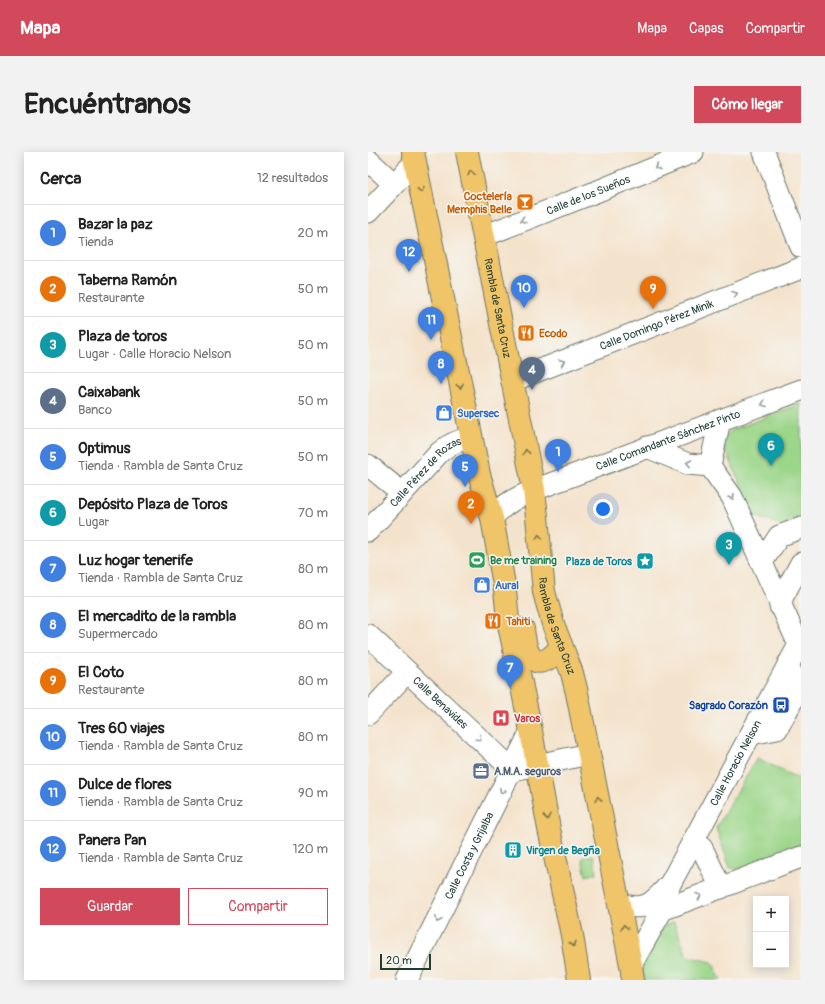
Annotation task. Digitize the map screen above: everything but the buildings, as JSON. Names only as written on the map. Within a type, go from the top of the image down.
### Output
[{"type":"main road","name":"Rambla de Santa Cruz","points":[[467,152],[534,490],[538,517],[544,592],[553,624],[572,673],[577,693],[632,972]]},
{"type":"main road","points":[[414,157],[471,438],[479,474],[492,518],[505,590],[508,620],[532,731],[537,765],[572,935],[579,980]]},
{"type":"main road","points":[[505,590],[520,614],[527,649],[530,656],[534,660],[544,661],[553,657],[561,645]]},
{"type":"street","name":"Calle de los Sueños","points":[[484,236],[693,152]]},
{"type":"street","points":[[764,152],[801,247]]},
{"type":"street","points":[[368,212],[394,184],[414,157]]},
{"type":"street","points":[[368,160],[394,184]]},
{"type":"street","name":"Calle Domingo Pérez Minik","points":[[512,381],[801,268]]},
{"type":"street","name":"Calle Comandante Sánchez Pinto","points":[[492,518],[501,507],[534,490],[801,390]]},
{"type":"street","points":[[720,420],[710,466],[732,497],[762,562],[780,606],[800,643]]},
{"type":"street","name":"Calle Pérez de Rozas","points":[[368,531],[443,449],[459,440],[471,438]]},
{"type":"street","points":[[647,447],[688,464],[710,466]]},
{"type":"street","points":[[371,468],[402,493]]},
{"type":"street","points":[[762,562],[779,536],[801,528]]},
{"type":"street","points":[[780,606],[801,563]]},
{"type":"street","name":"Calle Benavides","points":[[368,635],[513,770]]},
{"type":"street","name":"Calle Horacio Nelson","points":[[670,884],[800,643]]},
{"type":"street","points":[[368,714],[407,672]]},
{"type":"street","name":"Calle Costa y Grijalba","points":[[407,980],[532,731]]},
{"type":"street","points":[[513,770],[589,754]]},
{"type":"street","points":[[693,841],[702,848],[721,888]]},
{"type":"street","points":[[662,910],[801,857]]},
{"type":"street","points":[[619,902],[628,906],[641,907],[656,899],[670,884]]},
{"type":"street","points":[[632,972],[662,910],[670,884]]},
{"type":"green space","points":[[801,404],[801,518],[781,525],[754,516],[723,443],[725,436],[732,430]]},
{"type":"green space","points":[[757,758],[801,780],[801,845],[745,868],[730,868],[716,828]]},
{"type":"green space","points":[[593,855],[597,873],[586,876],[582,858]]},
{"type":"green space","points":[[674,922],[687,956],[712,962],[721,980],[642,980],[642,968],[664,926]]},
{"type":"place","name":"Coctelería Memphis Belle","points":[[525,202]]},
{"type":"place","name":"Panera Pan","points":[[409,272]]},
{"type":"place","name":"Tres 60 viajes","points":[[524,308]]},
{"type":"place","name":"El Coto","points":[[653,309]]},
{"type":"place","name":"Ecodo","points":[[526,333]]},
{"type":"place","name":"Dulce de flores","points":[[431,340]]},
{"type":"place","name":"El mercadito de la rambla","points":[[441,384]]},
{"type":"place","name":"Caixabank","points":[[532,390]]},
{"type":"place","name":"Supersec","points":[[444,413]]},
{"type":"place","name":"Depósito Plaza de Toros","points":[[771,466]]},
{"type":"place","name":"Bazar la paz","points":[[558,472]]},
{"type":"place","name":"Optimus","points":[[465,487]]},
{"type":"place","name":"Taberna Ramón","points":[[471,524]]},
{"type":"place","name":"Be me training","points":[[477,560]]},
{"type":"place","name":"Plaza de Toros","points":[[645,561]]},
{"type":"place","name":"Plaza de toros","points":[[729,565]]},
{"type":"place","name":"Aural","points":[[482,585]]},
{"type":"place","name":"Tahiti","points":[[493,621]]},
{"type":"place","name":"Luz hogar tenerife","points":[[510,688]]},
{"type":"place","name":"Sagrado Corazón","points":[[781,705]]},
{"type":"place","name":"Varos","points":[[501,718]]},
{"type":"place","name":"A.M.A. seguros","points":[[481,771]]},
{"type":"place","name":"Virgen de Begña","points":[[513,850]]}]
